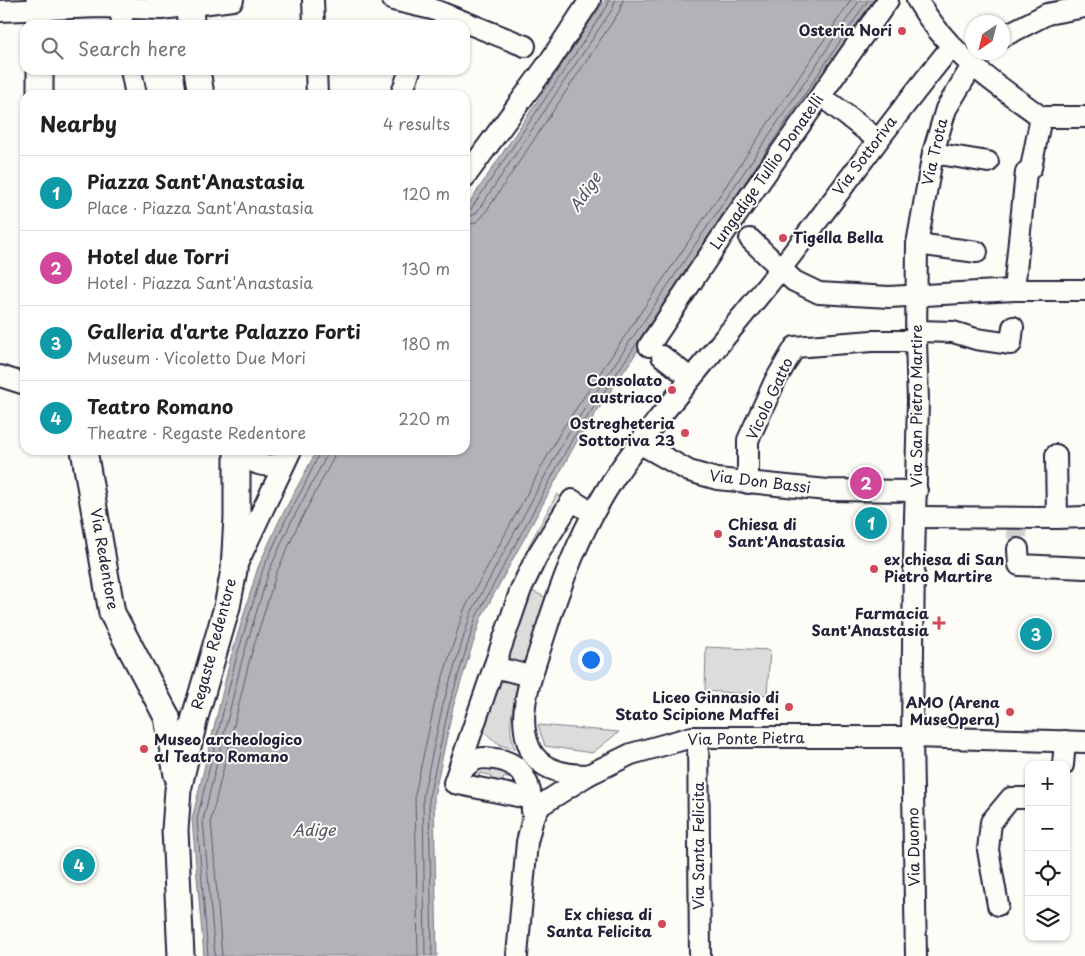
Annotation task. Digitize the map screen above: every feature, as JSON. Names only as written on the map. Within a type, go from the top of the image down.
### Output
[{"type":"main road","points":[[40,75],[40,90]]},
{"type":"main road","points":[[198,75],[200,90]]},
{"type":"main road","name":"Via Redentore","points":[[85,455],[112,613],[167,717],[175,757],[178,790]]},
{"type":"main road","name":"Regaste Redentore","points":[[181,956],[176,830],[178,790],[192,728],[227,607],[234,570],[238,517],[237,455]]},
{"type":"main road","points":[[167,717],[178,724],[192,728]]},
{"type":"street","points":[[0,11],[121,16],[161,8],[190,10],[233,0]]},
{"type":"street","points":[[313,0],[314,20]]},
{"type":"street","points":[[393,0],[456,20]]},
{"type":"street","points":[[470,170],[550,61],[590,0]]},
{"type":"street","name":"Lungadige Tullio Donatelli","points":[[690,378],[656,351],[813,106],[888,0]]},
{"type":"street","points":[[917,0],[928,19],[951,47],[972,66],[1040,117],[1085,117]]},
{"type":"street","points":[[1010,33],[1047,14],[1085,7]]},
{"type":"street","points":[[470,25],[524,46]]},
{"type":"street","name":"Via Sottoriva","points":[[588,775],[569,775],[551,769],[538,760],[530,750],[524,725],[527,692],[555,601],[592,513],[615,475],[639,443],[781,267],[877,139],[951,47]]},
{"type":"street","name":"Via Trota","points":[[918,296],[917,244],[933,153],[946,109],[972,66]]},
{"type":"street","points":[[132,75],[135,90]]},
{"type":"street","points":[[316,75],[317,90]]},
{"type":"street","points":[[403,90],[408,75]]},
{"type":"street","points":[[833,105],[877,139]]},
{"type":"street","points":[[1014,290],[1026,172],[1031,168],[1040,117]]},
{"type":"street","points":[[933,153],[988,162]]},
{"type":"street","points":[[750,239],[794,281],[819,293],[889,297],[1014,290],[1085,290]]},
{"type":"street","points":[[917,244],[977,252]]},
{"type":"street","name":"Via San Pietro Martire","points":[[912,737],[917,491],[918,296]]},
{"type":"street","points":[[917,336],[953,332],[976,339],[1011,344],[1014,327]]},
{"type":"street","name":"Vicolo Gatto","points":[[748,483],[748,440],[795,346],[917,336]]},
{"type":"street","points":[[0,376],[20,382]]},
{"type":"street","name":"Via Don Bassi","points":[[639,443],[689,471],[716,479],[827,490],[917,491]]},
{"type":"street","points":[[247,455],[255,463],[272,467],[288,456]]},
{"type":"street","points":[[1056,455],[1057,518]]},
{"type":"street","points":[[234,570],[288,456]]},
{"type":"street","points":[[478,715],[480,742],[487,753],[516,765],[527,780],[532,808],[454,783],[521,589],[537,556],[572,500],[592,513]]},
{"type":"street","points":[[915,517],[1057,518],[1085,516]]},
{"type":"street","points":[[1018,549],[1019,565],[1085,568]]},
{"type":"street","points":[[494,667],[522,674]]},
{"type":"street","name":"Via Ponte Pietra","points":[[517,956],[527,842],[532,808],[541,805],[588,775],[631,754],[692,737],[912,737],[1075,742]]},
{"type":"street","name":"Via Santa Felicita","points":[[698,737],[700,956]]},
{"type":"street","name":"Via Duomo","points":[[912,737],[916,956]]},
{"type":"street","points":[[1065,761],[1075,742]]},
{"type":"street","points":[[457,776],[475,759],[487,758],[516,765]]},
{"type":"street","points":[[998,905],[988,850],[991,822],[1011,798],[1025,798]]},
{"type":"shaded area","points":[[557,494],[564,499],[532,549],[528,547]]},
{"type":"shaded area","points":[[532,591],[545,597],[525,667],[503,660]]},
{"type":"shaded area","points":[[706,647],[770,650],[767,695],[705,691]]},
{"type":"shaded area","points":[[499,676],[520,683],[511,724],[512,740],[515,749],[498,744],[485,732],[485,717]]},
{"type":"shaded area","points":[[538,725],[619,732],[592,753],[545,746]]},
{"type":"shaded area","points":[[484,765],[512,773],[523,789],[513,787],[514,780],[504,777],[502,785],[490,783],[491,775],[480,773],[478,781],[469,779],[471,772]]},
{"type":"water","name":"Adige","points":[[605,0],[874,0],[577,441],[481,618],[453,707],[434,797],[437,956],[204,956],[192,819],[231,657],[258,567],[280,519],[314,455],[470,455],[470,202]]},
{"type":"tunnel","points":[[1016,518],[1018,549]]},
{"type":"place","name":"Osteria Nori","points":[[902,31]]},
{"type":"place","name":"Tigella Bella","points":[[783,238]]},
{"type":"place","name":"Consolato austriaco","points":[[672,390]]},
{"type":"place","name":"Ostregheteria Sottoriva 23","points":[[685,433]]},
{"type":"place","name":"Hotel due Torri","points":[[866,483]]},
{"type":"place","name":"Piazza Sant'Anastasia","points":[[871,523]]},
{"type":"place","name":"Chiesa di Sant'Anastasia","points":[[718,534]]},
{"type":"place","name":"ex chiesa di San Pietro Martire","points":[[874,569]]},
{"type":"place","name":"Farmacia Sant'Anastasia","points":[[939,623]]},
{"type":"place","name":"Galleria d'arte Palazzo Forti","points":[[1036,634]]},
{"type":"place","name":"Liceo Ginnasio di Stato Scipione Maffei","points":[[789,707]]},
{"type":"place","name":"AMO (Arena MuseOpera)","points":[[1010,712]]},
{"type":"place","name":"Museo archeologico al Teatro Romano","points":[[144,749]]},
{"type":"place","name":"Teatro Romano","points":[[79,865]]},
{"type":"place","name":"Ex chiesa di Santa Felicita","points":[[662,924]]}]
